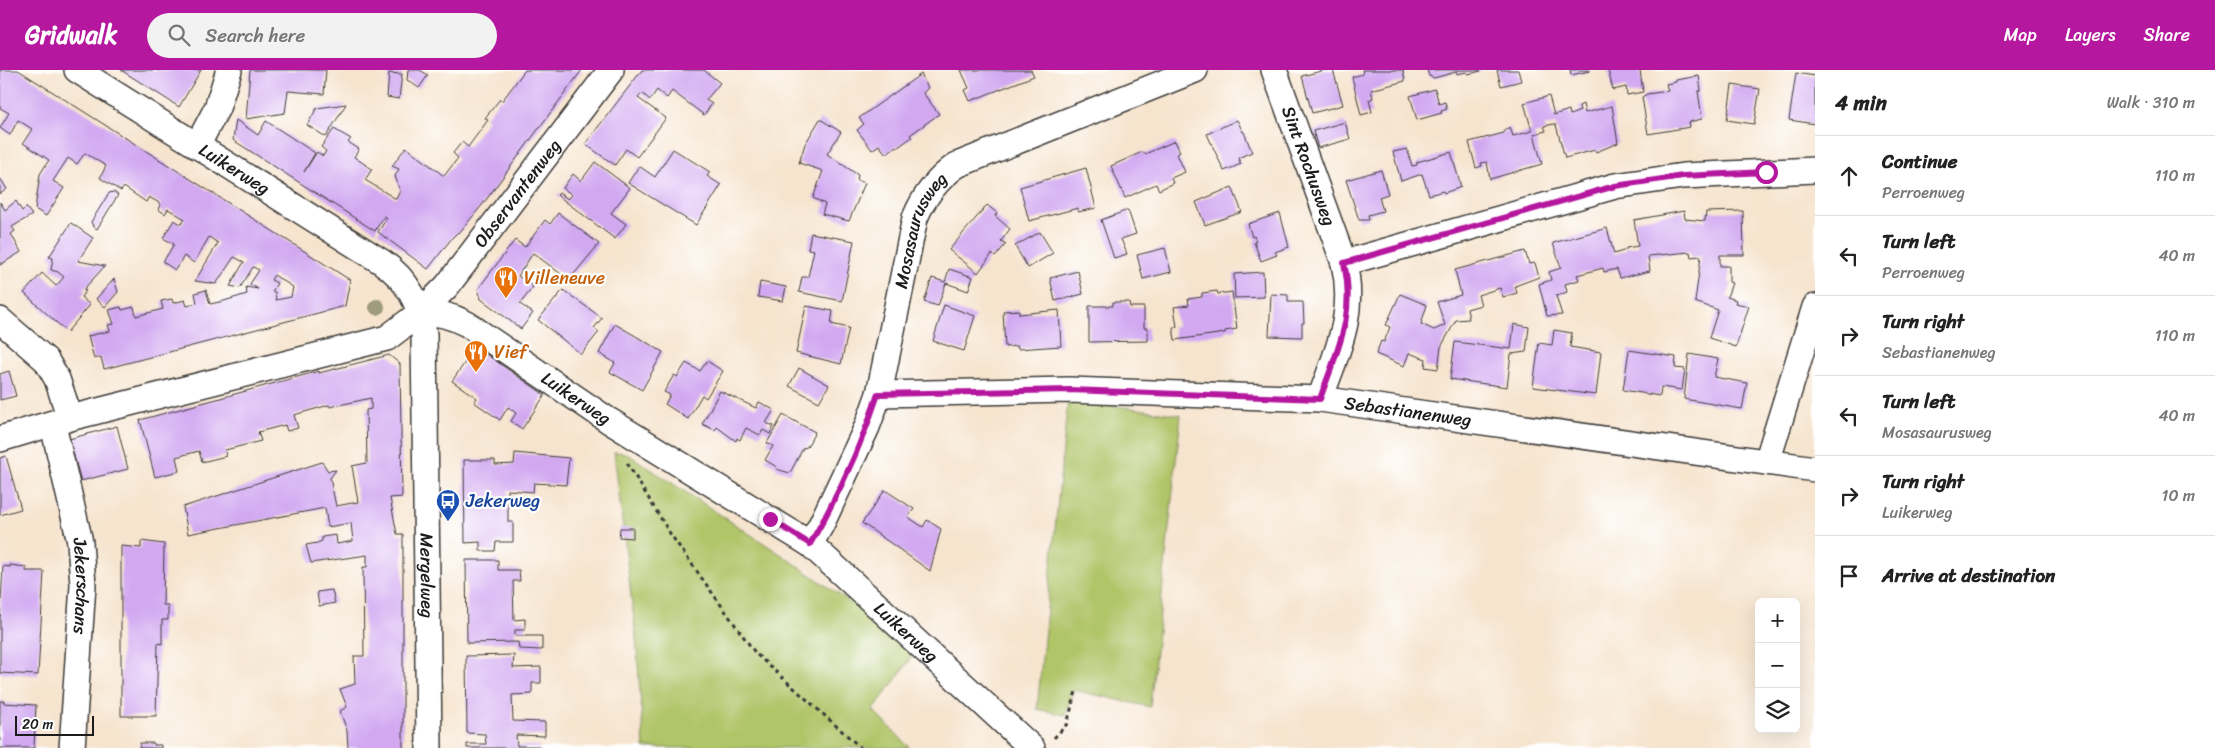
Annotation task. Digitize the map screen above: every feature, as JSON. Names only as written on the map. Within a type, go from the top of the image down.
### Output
[{"type":"street","name":"Luikerweg","points":[[77,70],[389,267],[411,292],[421,312],[435,312],[454,317],[467,324],[608,420],[810,544],[1042,745]]},
{"type":"street","points":[[197,146],[217,108],[229,70]]},
{"type":"street","name":"Observantenweg","points":[[421,312],[447,286],[611,70]]},
{"type":"street","name":"Mosasaurusweg","points":[[810,544],[821,526],[867,427],[878,394],[915,218],[921,205],[938,180],[956,165],[1196,70]]},
{"type":"street","name":"Sint Rochusweg","points":[[1274,70],[1344,263],[1349,291],[1346,322],[1320,399]]},
{"type":"street","points":[[1344,263],[1615,186],[1683,176],[1815,170]]},
{"type":"street","points":[[1767,462],[1815,307]]},
{"type":"street","points":[[0,439],[387,338],[421,312]]},
{"type":"street","name":"Mergelweg","points":[[421,312],[425,342],[429,748]]},
{"type":"street","name":"Jekerschans","points":[[0,320],[46,360],[52,368],[62,422],[80,542],[83,585],[72,748]]},
{"type":"street","name":"Sebastianenweg","points":[[878,394],[1069,390],[1320,399],[1815,469]]},
{"type":"path","points":[[624,457],[671,535],[756,654],[861,748]]},
{"type":"path","points":[[1042,745],[1067,724],[1076,691]]},
{"type":"green space","points":[[1068,399],[1181,415],[1150,707],[1074,690],[1065,715],[1037,709]]},
{"type":"green space","points":[[614,452],[626,453],[788,559],[857,607],[913,656],[873,710],[910,748],[644,748],[636,637]]},
{"type":"building","points":[[0,70],[18,70],[350,280],[345,306],[104,369],[101,357],[94,359],[88,336],[110,331],[108,325],[114,324],[109,310],[121,307],[122,310],[134,307],[136,316],[163,309],[161,301],[172,299],[173,303],[185,300],[187,306],[197,303],[195,293],[206,290],[210,304],[224,301],[247,294],[246,287],[258,289],[250,284],[259,270],[253,267],[240,288],[230,286],[244,262],[234,257],[216,284],[195,281],[218,243],[209,237],[194,263],[184,256],[175,270],[163,262],[174,244],[163,238],[174,220],[181,224],[185,219],[168,209],[165,214],[158,209],[161,204],[149,197],[146,202],[124,187],[121,191],[100,178],[106,166],[85,153],[77,164],[68,158],[53,181],[64,188],[46,216],[35,209],[40,174],[49,160],[23,143],[32,129],[18,120],[10,135],[0,128],[9,113],[0,108]],"holes":[[[274,275],[293,287],[291,297],[276,300],[275,292],[272,292],[277,283],[271,280]]]},
{"type":"building","points":[[121,70],[201,70],[179,107]]},
{"type":"building","points":[[250,70],[326,70],[324,94],[288,91],[285,113],[246,119]]},
{"type":"building","points":[[408,70],[420,70],[428,75],[419,88],[407,80]]},
{"type":"building","points":[[525,70],[582,70],[483,204],[459,233],[452,238],[428,269],[378,232],[387,218],[384,216],[375,231],[233,140],[236,120],[258,135],[266,121],[315,153],[304,172],[317,152],[323,156],[326,151],[321,147],[334,129],[351,139],[348,142],[359,149],[354,157],[372,169],[365,180],[396,199],[400,191],[395,176],[399,169],[392,166],[406,147],[444,176],[458,158],[453,153],[462,142],[468,147],[488,120],[485,118],[500,99],[502,101]]},
{"type":"building","points":[[642,70],[704,70],[720,83],[706,100],[712,104],[704,115],[672,91],[667,98],[657,90],[650,100],[642,93],[638,98],[666,118],[637,157],[626,149],[615,165],[585,144]]},
{"type":"building","points":[[961,70],[1031,70],[1034,76],[970,101],[965,90],[969,88]]},
{"type":"building","points":[[1325,70],[1333,70],[1343,105],[1312,113],[1302,76]]},
{"type":"building","points":[[1362,70],[1403,70],[1405,81],[1371,90],[1373,98],[1369,100],[1372,112],[1361,115],[1352,77],[1363,74]]},
{"type":"building","points":[[1427,70],[1481,71],[1468,74],[1467,72],[1457,74],[1456,72],[1434,78],[1429,76]]},
{"type":"building","points":[[1497,70],[1518,70],[1521,81],[1501,86]]},
{"type":"building","points":[[1570,70],[1590,70],[1590,71],[1571,75]]},
{"type":"building","points":[[1608,70],[1640,70],[1643,92],[1627,95],[1626,87],[1613,90]]},
{"type":"building","points":[[389,73],[402,74],[399,99],[387,97]]},
{"type":"building","points":[[1796,73],[1815,76],[1815,124],[1789,120]]},
{"type":"building","points":[[921,74],[928,88],[923,93],[939,114],[910,135],[912,137],[886,154],[879,145],[872,150],[857,130],[864,124],[859,118]]},
{"type":"building","points":[[1699,76],[1701,91],[1698,91],[1702,119],[1689,122],[1690,127],[1648,134],[1642,97],[1647,94],[1668,91],[1666,84],[1676,82],[1676,80]]},
{"type":"building","points":[[1732,85],[1760,89],[1754,124],[1727,120]]},
{"type":"building","points":[[1435,89],[1439,104],[1445,102],[1447,109],[1441,111],[1442,113],[1417,120],[1410,96]]},
{"type":"building","points":[[1549,96],[1554,115],[1569,110],[1570,115],[1580,111],[1579,106],[1583,104],[1585,113],[1612,106],[1618,143],[1596,152],[1595,150],[1565,158],[1556,125],[1554,124],[1544,126],[1546,131],[1534,134],[1542,164],[1490,179],[1487,162],[1481,163],[1482,166],[1476,168],[1469,142],[1504,133],[1504,130],[1510,127],[1513,136],[1532,131],[1524,103]]},
{"type":"building","points":[[346,104],[326,137],[307,125],[317,108]]},
{"type":"building","points":[[820,119],[841,132],[827,154],[858,175],[857,180],[865,183],[849,221],[822,214],[825,204],[813,198],[823,171],[799,163],[805,144]]},
{"type":"building","points":[[1237,120],[1252,152],[1238,158],[1241,164],[1224,171],[1207,134]]},
{"type":"building","points":[[1345,122],[1350,139],[1318,148],[1313,131]]},
{"type":"building","points":[[1175,141],[1180,152],[1177,154],[1185,172],[1171,178],[1173,183],[1159,190],[1156,184],[1125,198],[1111,166],[1142,152],[1145,154]]},
{"type":"building","points":[[673,149],[710,172],[707,176],[721,185],[696,225],[628,183],[639,166],[655,177]]},
{"type":"building","points":[[1407,149],[1412,166],[1417,165],[1417,162],[1451,152],[1461,187],[1444,193],[1443,191],[1429,195],[1422,174],[1401,181],[1393,152]]},
{"type":"building","points":[[595,162],[630,188],[611,213],[626,224],[615,239],[557,195],[559,193],[568,199],[572,195],[563,188],[573,174],[581,181]]},
{"type":"building","points":[[1086,168],[1096,208],[1078,212],[1078,208],[1029,221],[1020,187]]},
{"type":"building","points":[[1381,170],[1388,194],[1379,197],[1383,211],[1368,215],[1369,220],[1359,220],[1346,180]]},
{"type":"building","points":[[0,178],[7,189],[0,194]]},
{"type":"building","points":[[1232,187],[1242,212],[1205,225],[1196,202]]},
{"type":"building","points":[[114,192],[118,195],[97,229],[91,222],[109,193]]},
{"type":"building","points":[[16,201],[22,211],[26,207],[32,215],[12,227],[15,231],[11,234],[21,252],[0,265],[0,202],[5,210]]},
{"type":"building","points":[[987,205],[997,213],[995,216],[1010,229],[1001,241],[1006,244],[995,257],[992,254],[978,273],[949,250]]},
{"type":"building","points":[[1128,210],[1136,234],[1121,239],[1127,254],[1114,258],[1101,220]]},
{"type":"building","points":[[1684,211],[1685,219],[1705,221],[1706,212],[1743,211],[1744,255],[1720,255],[1720,266],[1729,266],[1729,282],[1732,283],[1727,297],[1736,300],[1735,303],[1749,306],[1736,347],[1709,338],[1718,310],[1695,302],[1701,256],[1691,257],[1690,252],[1648,256],[1650,271],[1620,278],[1617,269],[1604,272],[1603,268],[1577,275],[1579,280],[1565,284],[1567,292],[1556,296],[1562,315],[1547,316],[1539,284],[1551,280],[1549,272],[1561,268],[1553,243],[1607,228],[1614,254],[1626,250],[1626,248],[1638,246],[1634,220]]},
{"type":"building","points":[[558,213],[599,244],[569,280],[533,253],[518,276],[533,287],[520,304],[533,313],[521,329],[481,299],[478,289],[515,240],[525,247],[545,220],[550,224]]},
{"type":"building","points":[[1280,213],[1289,247],[1275,252],[1277,255],[1261,261],[1254,242],[1256,241],[1254,236],[1252,237],[1248,224]]},
{"type":"building","points":[[71,223],[93,238],[78,261],[105,266],[83,290],[86,291],[81,297],[90,305],[67,332],[24,293],[42,273],[56,286],[64,277],[58,272],[51,270],[53,258],[49,257]]},
{"type":"building","points":[[1040,232],[1053,253],[1028,268],[1015,246]]},
{"type":"building","points":[[811,233],[854,241],[842,301],[799,292],[802,277],[808,277],[814,250],[808,249]]},
{"type":"building","points":[[1165,248],[1171,272],[1143,279],[1137,255]]},
{"type":"building","points":[[1525,251],[1529,264],[1535,263],[1539,277],[1515,286],[1517,293],[1503,297],[1500,288],[1478,295],[1481,305],[1467,309],[1469,319],[1456,320],[1441,347],[1438,369],[1425,367],[1426,359],[1409,353],[1404,366],[1376,354],[1381,341],[1384,342],[1390,327],[1386,325],[1400,294],[1427,305],[1421,324],[1434,330],[1445,325],[1437,302],[1461,295],[1455,270]]},
{"type":"building","points":[[949,269],[973,277],[968,291],[946,283],[938,306],[924,302],[932,278],[945,282]]},
{"type":"building","points":[[1078,271],[1083,294],[1055,301],[1050,278]]},
{"type":"building","points":[[1263,272],[1264,297],[1235,298],[1234,274]]},
{"type":"building","points":[[114,279],[118,292],[105,307],[96,299]]},
{"type":"building","points":[[760,282],[786,287],[783,301],[758,297]]},
{"type":"building","points":[[563,290],[602,318],[594,328],[599,332],[581,354],[538,320]]},
{"type":"building","points":[[1217,291],[1218,294],[1232,292],[1237,329],[1225,331],[1225,333],[1175,340],[1173,327],[1177,327],[1174,307],[1189,305],[1188,299],[1202,297],[1202,293]]},
{"type":"building","points":[[1271,294],[1288,295],[1288,302],[1303,302],[1304,323],[1302,323],[1302,337],[1269,336]]},
{"type":"building","points":[[1113,302],[1129,302],[1130,307],[1144,307],[1144,328],[1148,328],[1148,341],[1089,342],[1089,306],[1113,306]]},
{"type":"building","points":[[944,305],[975,316],[964,351],[933,341]]},
{"type":"building","points":[[806,306],[833,311],[831,324],[849,328],[841,364],[796,353]]},
{"type":"building","points":[[1019,310],[1019,314],[1059,310],[1061,346],[1018,349],[1017,346],[1005,347],[1003,311]]},
{"type":"building","points":[[615,324],[663,352],[642,390],[610,372],[615,363],[599,353]]},
{"type":"building","points":[[1514,324],[1529,327],[1526,352],[1511,354],[1507,387],[1450,379],[1455,342],[1511,349]]},
{"type":"building","points":[[1554,330],[1572,333],[1570,347],[1601,352],[1596,395],[1533,387],[1539,343],[1552,345]]},
{"type":"building","points":[[476,347],[545,395],[522,429],[511,421],[516,413],[508,407],[500,420],[474,402],[477,398],[452,381]]},
{"type":"building","points":[[1629,350],[1676,357],[1675,368],[1685,369],[1682,390],[1661,387],[1660,396],[1623,390]]},
{"type":"building","points":[[1689,354],[1718,359],[1714,377],[1747,383],[1742,409],[1684,399]]},
{"type":"building","points":[[389,355],[400,364],[402,497],[390,498],[397,534],[403,534],[403,748],[348,748],[347,731],[340,711],[347,707],[340,689],[355,684],[354,656],[364,656],[363,567],[367,567],[367,555],[311,563],[306,545],[322,541],[322,537],[336,535],[337,544],[353,541],[351,523],[328,527],[325,508],[188,534],[183,507],[322,462],[328,471],[336,470],[330,478],[336,506],[358,502],[352,466],[367,463],[366,410],[371,409],[371,398],[330,407],[329,405],[294,415],[298,428],[287,431],[285,425],[258,432],[261,441],[225,450],[226,456],[202,462],[199,451],[176,457],[179,471],[155,477],[140,420],[319,371],[319,373]]},
{"type":"building","points":[[707,361],[723,371],[706,398],[702,395],[688,419],[665,404],[670,395],[664,392],[674,375],[677,377],[686,363],[700,371]]},
{"type":"building","points":[[799,368],[829,385],[819,402],[789,386]]},
{"type":"building","points":[[9,371],[16,396],[0,400],[0,374]]},
{"type":"building","points":[[720,391],[756,408],[759,402],[774,410],[766,423],[774,426],[770,434],[763,430],[760,435],[746,428],[740,440],[737,438],[736,441],[717,427],[715,430],[702,424]]},
{"type":"building","points":[[783,415],[815,432],[807,447],[803,448],[790,473],[776,469],[777,467],[765,460],[773,446],[767,443]]},
{"type":"building","points":[[117,426],[128,469],[81,481],[69,439]]},
{"type":"building","points":[[515,453],[569,458],[566,485],[534,483],[533,492],[508,490],[508,522],[513,522],[513,542],[496,542],[495,551],[480,551],[480,542],[465,543],[464,460],[495,460],[495,465],[514,464]]},
{"type":"building","points":[[6,456],[21,509],[0,515],[0,458]]},
{"type":"building","points":[[885,490],[914,509],[908,517],[923,527],[927,520],[941,529],[930,571],[862,523]]},
{"type":"building","points":[[620,528],[633,528],[633,538],[619,537]]},
{"type":"building","points":[[141,541],[164,544],[163,605],[168,605],[168,620],[162,620],[162,644],[158,643],[156,716],[121,716],[121,546],[141,548]]},
{"type":"building","points":[[466,560],[498,560],[498,570],[519,570],[520,581],[513,581],[514,620],[525,619],[525,630],[515,630],[515,636],[542,636],[542,650],[519,649],[518,642],[467,643]]},
{"type":"building","points":[[10,565],[26,567],[26,571],[44,571],[38,675],[0,673],[0,619],[3,566],[10,567]]},
{"type":"building","points":[[332,590],[335,603],[319,606],[317,592]]},
{"type":"building","points":[[514,655],[513,668],[541,667],[541,683],[532,683],[532,694],[512,695],[513,721],[545,722],[545,736],[516,735],[517,746],[539,746],[539,748],[467,748],[467,744],[486,744],[485,734],[467,733],[466,656]]},
{"type":"building","points":[[0,701],[4,701],[3,703],[36,705],[34,748],[0,748]]},
{"type":"building","points":[[140,743],[154,743],[154,745],[161,745],[161,748],[139,748]]},
{"type":"place","name":"Villeneuve","points":[[506,299]]},
{"type":"place","name":"Vief","points":[[476,373]]},
{"type":"place","name":"Jekerweg","points":[[448,522]]},
{"type":"route","points":[[770,519],[810,544],[821,526],[867,427],[878,394],[1069,390],[1320,399],[1345,328],[1349,300],[1344,263],[1615,186],[1683,176],[1766,172]]}]
